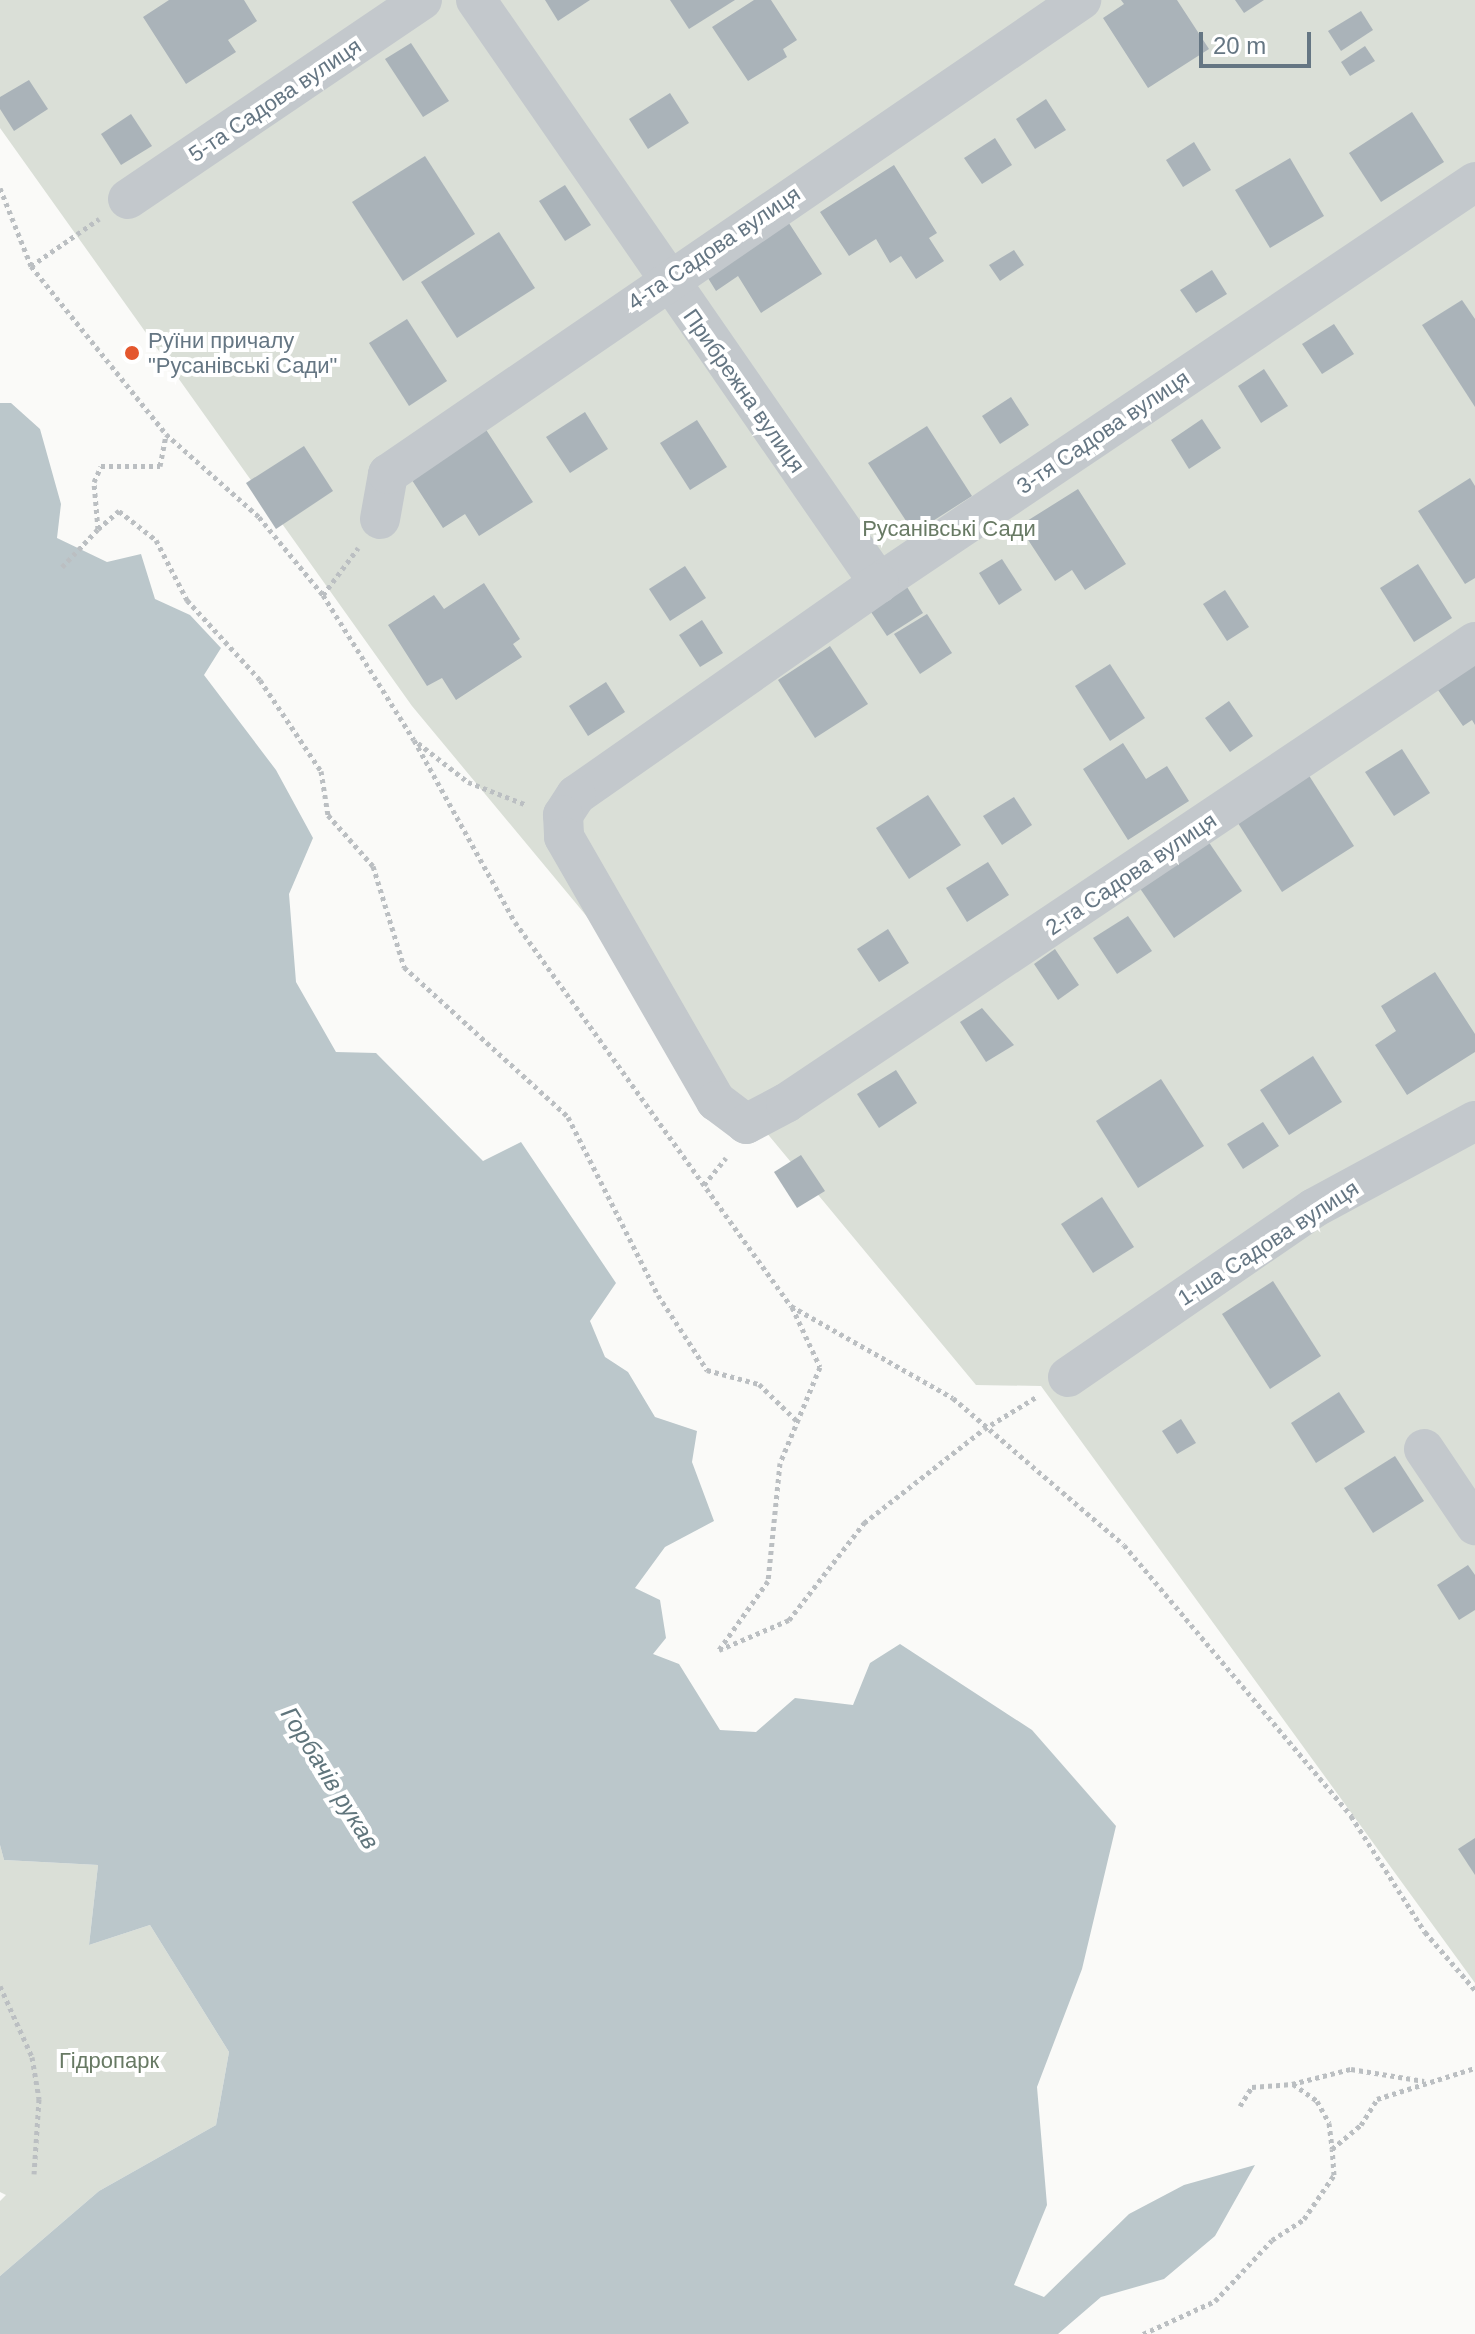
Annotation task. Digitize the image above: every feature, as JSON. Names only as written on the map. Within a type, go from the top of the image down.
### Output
[{"type":"street","name":"5-та Садова вулиця","points":[[128,199],[422,0]]},
{"type":"street","name":"Прибрежна вулиця","points":[[476,0],[879,583]]},
{"type":"street","name":"4-та Садова вулиця","points":[[380,519],[388,474],[667,280],[1081,0]]},
{"type":"street","name":"3-тя Садова вулиця","points":[[564,837],[563,815],[576,795],[879,583],[1475,182]]},
{"type":"street","name":"2-га Садова вулиця","points":[[564,837],[716,1101],[746,1124],[786,1103],[1475,642]]},
{"type":"street","name":"1-ша Садова вулиця","points":[[1068,1377],[1314,1208],[1475,1121]]},
{"type":"street","points":[[1424,1449],[1475,1525]]},
{"type":"path","points":[[31,266],[128,199]]},
{"type":"path","points":[[98,529],[94,482],[101,466],[160,466],[166,434]]},
{"type":"path","points":[[62,567],[119,511],[156,540],[187,600],[260,680],[321,771],[328,815],[373,866],[404,967],[568,1117],[658,1295],[707,1370],[759,1384],[797,1421]]},
{"type":"path","points":[[323,595],[380,519]]},
{"type":"path","points":[[414,740],[468,782],[535,808],[564,837]]},
{"type":"path","points":[[791,1306],[820,1367],[780,1463],[768,1581],[719,1650],[789,1620],[864,1523],[984,1429],[1068,1377]]},
{"type":"path","points":[[0,1986],[32,2057],[39,2099],[34,2174]]},
{"type":"path","points":[[1332,2149],[1361,2125],[1377,2099],[1425,2081],[1475,2068]]},
{"type":"path","points":[[1240,2106],[1252,2087],[1292,2084],[1351,2069],[1425,2081]]},
{"type":"path","points":[[1143,2334],[1215,2301],[1272,2240],[1304,2219],[1334,2175],[1329,2123],[1317,2101],[1292,2084]]},
{"type":"green space","name":"Русанівські Сади","points":[[0,0],[1475,0],[1475,1983],[1041,1386],[976,1385],[412,706],[0,128]]},
{"type":"green space","name":"Гідропарк","points":[[0,1845],[4,1860],[98,1865],[89,1945],[150,1925],[229,2052],[216,2125],[99,2191],[0,2276],[0,2201],[6,2195],[0,2192]]},
{"type":"water","name":"Горбачів рукав","points":[[0,403],[11,403],[40,429],[61,504],[57,538],[107,562],[141,554],[155,599],[190,615],[221,648],[204,675],[276,770],[313,838],[289,894],[296,982],[336,1052],[376,1053],[483,1161],[521,1142],[616,1283],[590,1321],[605,1357],[628,1372],[655,1417],[697,1431],[692,1462],[714,1521],[665,1547],[635,1588],[660,1600],[666,1638],[653,1654],[679,1664],[720,1730],[756,1732],[795,1698],[853,1705],[870,1663],[900,1644],[1032,1730],[1116,1826],[1082,1969],[1037,2087],[1047,2205],[1014,2285],[1044,2297],[1129,2214],[1184,2185],[1255,2165],[1215,2236],[1164,2279],[1101,2297],[1058,2334],[0,2334],[0,2276],[99,2191],[216,2125],[229,2052],[150,1925],[89,1945],[98,1865],[4,1860],[0,1845]]},
{"type":"building","points":[[169,0],[244,0],[257,21],[228,40],[236,52],[186,84],[143,17]]},
{"type":"building","points":[[545,0],[590,0],[558,21]]},
{"type":"building","points":[[670,0],[735,0],[689,29]]},
{"type":"building","points":[[754,0],[771,0],[797,40],[783,49],[787,57],[748,81],[712,27]]},
{"type":"building","points":[[1121,0],[1177,0],[1209,49],[1148,88],[1103,18],[1124,4]]},
{"type":"building","points":[[1235,0],[1264,0],[1244,13]]},
{"type":"building","points":[[1361,11],[1373,30],[1341,51],[1328,31]]},
{"type":"building","points":[[411,43],[449,101],[423,117],[385,59]]},
{"type":"building","points":[[1365,46],[1375,61],[1350,76],[1341,62]]},
{"type":"building","points":[[29,80],[48,109],[14,131],[0,109],[0,97]]},
{"type":"building","points":[[670,93],[689,123],[648,149],[629,119]]},
{"type":"building","points":[[1046,99],[1066,130],[1035,149],[1016,119]]},
{"type":"building","points":[[1412,112],[1444,162],[1381,202],[1349,153]]},
{"type":"building","points":[[131,114],[152,146],[121,165],[101,134]]},
{"type":"building","points":[[995,138],[1012,165],[982,184],[964,158]]},
{"type":"building","points":[[1194,142],[1211,170],[1183,187],[1166,160]]},
{"type":"building","points":[[425,156],[475,234],[403,281],[352,202]]},
{"type":"building","points":[[1290,158],[1324,216],[1270,248],[1235,190]]},
{"type":"building","points":[[894,165],[937,233],[929,238],[944,261],[916,279],[901,256],[890,263],[876,239],[849,256],[820,212]]},
{"type":"building","points":[[565,185],[591,225],[565,241],[539,201]]},
{"type":"building","points":[[785,217],[822,274],[761,313],[738,276],[716,291],[703,270]]},
{"type":"building","points":[[499,232],[535,288],[457,338],[421,282]]},
{"type":"building","points":[[1014,250],[1024,265],[1000,281],[989,265]]},
{"type":"building","points":[[1212,270],[1227,294],[1196,313],[1180,290]]},
{"type":"building","points":[[1462,300],[1475,319],[1475,407],[1422,325]]},
{"type":"building","points":[[407,319],[447,381],[409,406],[369,343]]},
{"type":"building","points":[[1334,324],[1354,354],[1322,374],[1302,344]]},
{"type":"building","points":[[1264,369],[1288,406],[1261,423],[1238,386]]},
{"type":"building","points":[[1011,397],[1029,425],[1000,444],[982,416]]},
{"type":"building","points":[[585,412],[608,449],[570,473],[546,437]]},
{"type":"building","points":[[1202,419],[1221,448],[1189,469],[1171,440]]},
{"type":"building","points":[[697,420],[727,467],[690,490],[660,443]]},
{"type":"building","points":[[483,425],[533,502],[479,536],[465,514],[443,528],[408,474]]},
{"type":"building","points":[[927,426],[972,496],[914,533],[868,463]]},
{"type":"building","points":[[304,446],[333,491],[276,529],[246,483]]},
{"type":"building","points":[[1470,478],[1475,486],[1475,578],[1465,584],[1418,511]]},
{"type":"building","points":[[1078,489],[1126,564],[1085,590],[1072,570],[1055,581],[1019,526]]},
{"type":"building","points":[[1002,559],[1022,590],[999,605],[979,573]]},
{"type":"building","points":[[1418,564],[1452,618],[1414,642],[1380,588]]},
{"type":"building","points":[[685,566],[706,598],[670,621],[649,589]]},
{"type":"building","points":[[904,582],[923,613],[887,636],[867,606]]},
{"type":"building","points":[[484,583],[520,639],[513,644],[522,657],[456,700],[442,678],[427,686],[388,625],[434,595],[444,609]]},
{"type":"building","points":[[1225,590],[1249,627],[1227,641],[1203,604]]},
{"type":"building","points":[[927,614],[952,653],[920,674],[894,634]]},
{"type":"building","points":[[702,620],[723,653],[700,667],[679,635]]},
{"type":"building","points":[[830,646],[868,704],[815,738],[778,680]]},
{"type":"building","points":[[1110,664],[1145,718],[1110,741],[1075,686]]},
{"type":"building","points":[[1475,665],[1475,725],[1472,720],[1463,726],[1438,690]]},
{"type":"building","points":[[606,682],[625,712],[588,736],[569,706]]},
{"type":"building","points":[[1229,701],[1253,736],[1230,752],[1205,718]]},
{"type":"building","points":[[1123,743],[1146,779],[1167,766],[1189,801],[1128,840],[1083,769]]},
{"type":"building","points":[[1402,749],[1430,793],[1394,816],[1365,772]]},
{"type":"building","points":[[1308,774],[1354,846],[1282,892],[1236,820]]},
{"type":"building","points":[[928,795],[961,845],[909,879],[876,828]]},
{"type":"building","points":[[1014,797],[1032,825],[1002,845],[983,816]]},
{"type":"building","points":[[1208,841],[1242,891],[1174,938],[1139,887]]},
{"type":"building","points":[[988,862],[1009,895],[967,922],[946,888]]},
{"type":"building","points":[[1128,916],[1152,951],[1117,974],[1093,938]]},
{"type":"building","points":[[888,929],[909,963],[879,982],[857,949]]},
{"type":"building","points":[[1055,949],[1079,985],[1058,1000],[1034,964]]},
{"type":"building","points":[[1435,972],[1475,1034],[1475,1052],[1407,1095],[1375,1045],[1396,1031],[1381,1006]]},
{"type":"building","points":[[982,1008],[1014,1045],[986,1062],[960,1022]]},
{"type":"building","points":[[1313,1056],[1342,1102],[1289,1135],[1260,1090]]},
{"type":"building","points":[[896,1070],[917,1103],[879,1128],[857,1094]]},
{"type":"building","points":[[1161,1079],[1204,1146],[1138,1188],[1096,1121]]},
{"type":"building","points":[[1263,1122],[1279,1146],[1243,1169],[1227,1144]]},
{"type":"building","points":[[801,1155],[825,1191],[797,1208],[774,1172]]},
{"type":"building","points":[[1102,1197],[1134,1247],[1093,1273],[1061,1224]]},
{"type":"building","points":[[1273,1281],[1321,1356],[1270,1389],[1222,1314]]},
{"type":"building","points":[[1339,1392],[1365,1432],[1316,1463],[1291,1423]]},
{"type":"building","points":[[1181,1419],[1196,1443],[1177,1454],[1162,1431]]},
{"type":"building","points":[[1395,1456],[1424,1501],[1373,1533],[1344,1488]]},
{"type":"building","points":[[1468,1565],[1475,1575],[1475,1610],[1459,1620],[1437,1585]]},
{"type":"building","points":[[1475,1838],[1475,1875],[1458,1849]]},
{"type":"place","name":"Руїни причалу \"Русанівські Сади\"","points":[[132,353]]}]
